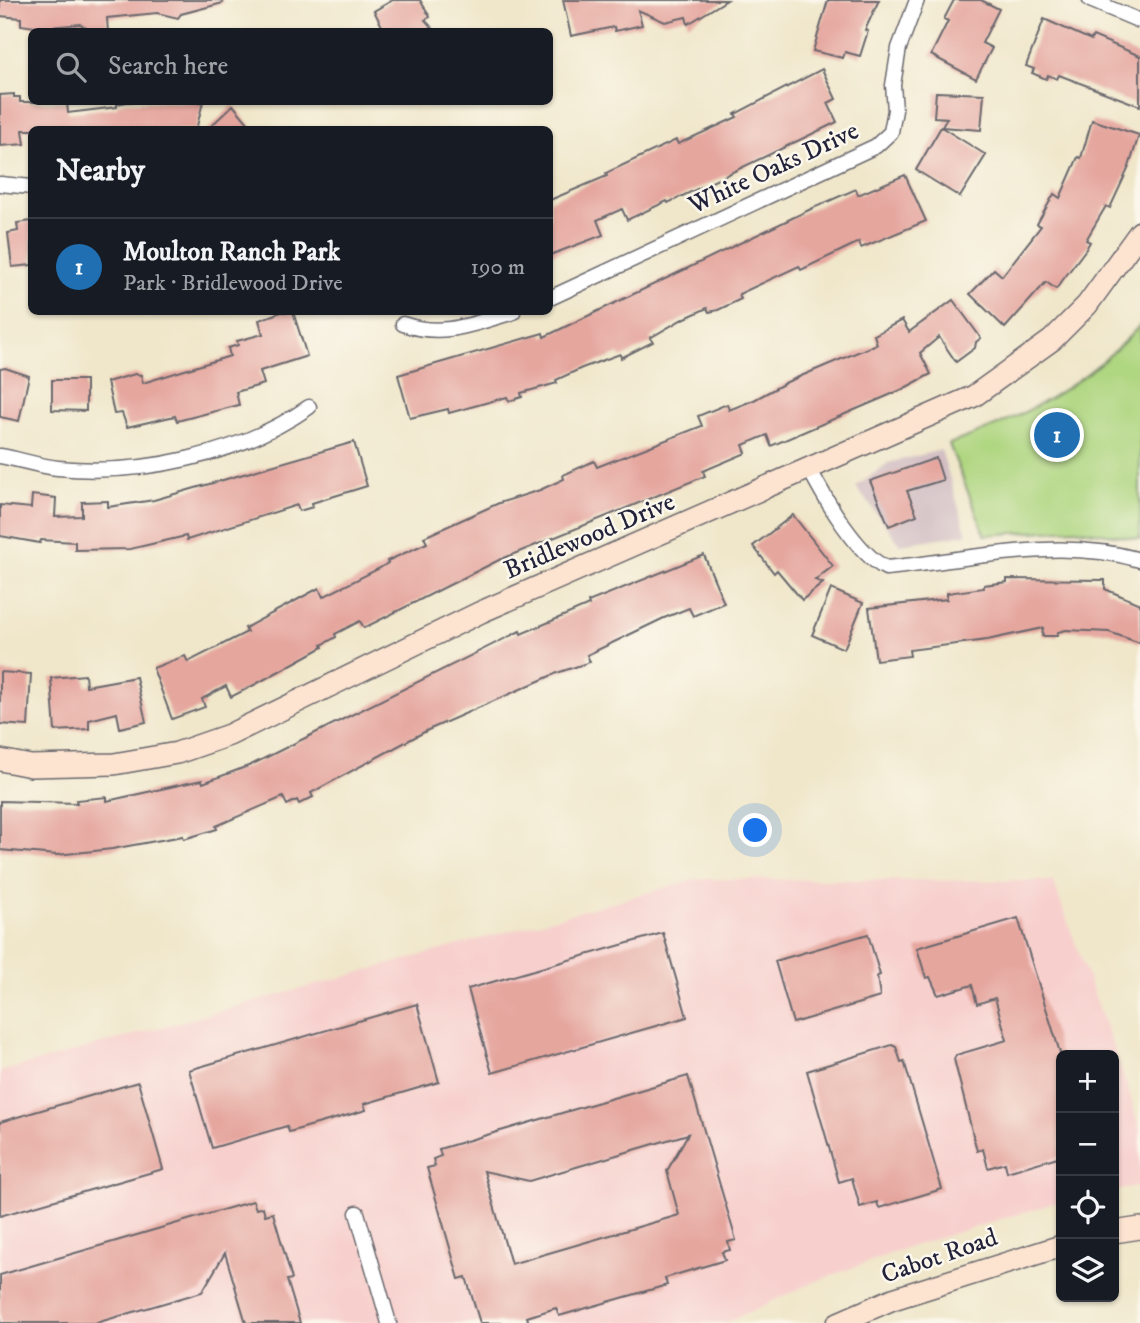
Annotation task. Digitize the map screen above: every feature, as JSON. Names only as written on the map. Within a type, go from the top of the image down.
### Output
[{"type":"street","name":"White Oaks Drive","points":[[553,297],[876,146],[891,132],[895,110],[893,85],[899,48],[917,0]]},
{"type":"street","points":[[1090,0],[1140,21]]},
{"type":"street","points":[[0,184],[28,187]]},
{"type":"street","name":"Bridlewood Drive","points":[[0,760],[31,766],[114,764],[177,753],[229,735],[312,696],[413,643],[974,396],[1052,340],[1087,305],[1140,232]]},
{"type":"street","points":[[402,324],[424,331],[460,328],[503,315]]},
{"type":"street","points":[[0,456],[57,468],[112,468],[161,463],[250,438],[283,425],[309,407]]},
{"type":"street","points":[[810,470],[823,495],[862,548],[874,562],[886,568],[1041,549],[1087,550],[1140,560]]},
{"type":"street","points":[[357,1213],[389,1323]]},
{"type":"street","points":[[1119,1232],[1140,1228]]},
{"type":"street","name":"Cabot Road","points":[[838,1323],[893,1299],[1056,1247]]},
{"type":"shaded area","points":[[941,450],[967,534],[900,544],[856,487],[888,463]]},
{"type":"shaded area","points":[[697,879],[1053,881],[1114,1050],[1056,1050],[1056,1203],[903,1249],[814,1282],[725,1323],[0,1323],[0,1072]]},
{"type":"shaded area","points":[[1119,1063],[1140,1131],[1140,1186],[1119,1190]]},
{"type":"green space","points":[[1140,325],[1140,539],[1075,529],[985,535],[949,444],[1003,423],[1052,397],[1098,365]]},
{"type":"building","points":[[0,0],[223,0],[223,3],[181,14],[178,18],[157,13],[107,18],[108,28],[86,28],[80,24],[41,28],[21,25],[21,18],[0,16]]},
{"type":"building","points":[[393,0],[420,0],[430,17],[425,20],[432,28],[383,28],[374,11]]},
{"type":"building","points":[[563,0],[727,0],[688,24],[686,17],[665,22],[638,10],[642,25],[615,31],[614,27],[571,36]]},
{"type":"building","points":[[828,0],[879,0],[865,30],[868,31],[860,56],[845,52],[843,58],[813,51]]},
{"type":"building","points":[[954,0],[981,0],[999,9],[982,43],[992,48],[976,79],[931,55],[948,21],[944,19]]},
{"type":"building","points":[[1044,19],[1091,40],[1093,36],[1140,56],[1140,106],[1059,75],[1057,79],[1048,75],[1046,79],[1032,73],[1034,69],[1026,66]]},
{"type":"building","points":[[822,69],[836,99],[828,103],[837,122],[627,220],[622,209],[597,220],[603,235],[553,254],[553,199],[607,176],[606,173],[676,140],[678,144],[737,117],[735,114]]},
{"type":"building","points":[[936,92],[984,94],[981,130],[942,127],[947,118],[934,117]]},
{"type":"building","points":[[14,94],[14,97],[20,97],[20,102],[28,102],[28,105],[67,105],[68,113],[117,105],[202,105],[197,126],[28,126],[28,130],[23,130],[25,144],[0,146],[0,95]]},
{"type":"building","points":[[233,105],[251,126],[211,126]]},
{"type":"building","points":[[1092,120],[1139,135],[1129,167],[1110,208],[1106,206],[1086,240],[1090,242],[1086,249],[1056,289],[1046,282],[1005,328],[970,294],[994,269],[1002,276],[1041,226],[1037,224],[1054,194],[1060,198],[1078,157],[1081,158]]},
{"type":"building","points":[[941,127],[986,155],[960,197],[916,170]]},
{"type":"building","points":[[905,175],[926,221],[861,248],[859,242],[801,270],[799,266],[739,294],[741,299],[718,310],[709,312],[707,308],[681,320],[650,338],[653,342],[621,358],[620,354],[582,368],[556,380],[557,383],[521,393],[522,397],[509,401],[507,397],[449,413],[448,409],[410,418],[398,375],[543,333],[544,337],[811,209],[856,189],[858,195]]},
{"type":"building","points":[[28,222],[28,265],[12,267],[8,233],[18,231],[17,223]]},
{"type":"building","points":[[953,300],[981,338],[976,342],[975,348],[956,362],[939,337],[920,353],[931,374],[901,390],[771,446],[767,435],[743,445],[746,453],[703,471],[705,476],[499,560],[364,628],[360,621],[335,634],[336,637],[322,645],[323,647],[256,684],[231,697],[226,686],[202,699],[205,707],[172,719],[153,668],[185,656],[188,662],[247,632],[245,628],[319,588],[323,597],[380,568],[388,563],[387,561],[427,543],[424,537],[499,503],[540,490],[564,479],[563,475],[594,461],[597,467],[702,426],[698,416],[727,404],[729,410],[754,400],[787,382],[877,344],[874,335],[902,320],[909,332]]},
{"type":"building","points":[[273,315],[294,315],[307,356],[260,371],[264,384],[236,392],[239,405],[177,421],[175,416],[127,427],[122,413],[114,414],[107,382],[135,374],[141,375],[143,383],[230,356],[228,348],[238,345],[237,341],[263,334],[259,320]]},
{"type":"building","points":[[5,368],[29,376],[19,421],[0,417],[0,369]]},
{"type":"building","points":[[52,380],[86,380],[86,411],[52,410]]},
{"type":"building","points":[[354,442],[367,486],[312,503],[313,507],[299,511],[297,505],[187,540],[186,536],[130,549],[75,550],[75,542],[41,540],[40,543],[0,536],[0,505],[31,508],[32,495],[56,498],[55,517],[82,516],[82,502],[108,501],[108,507],[154,500]]},
{"type":"building","points":[[936,458],[943,480],[907,491],[917,515],[889,526],[870,481]]},
{"type":"building","points":[[793,515],[833,566],[815,580],[823,583],[802,600],[777,570],[774,573],[753,546]]},
{"type":"building","points":[[704,555],[724,603],[693,616],[689,608],[664,618],[587,655],[590,662],[557,673],[428,730],[311,793],[313,797],[299,804],[297,800],[287,805],[283,797],[216,826],[217,829],[184,839],[183,836],[112,849],[57,855],[0,850],[0,801],[77,803],[76,800],[107,797],[107,801],[202,780],[203,783],[251,765],[520,631],[521,634],[589,605],[588,602]]},
{"type":"building","points":[[1007,579],[1105,580],[1105,589],[1140,604],[1140,643],[1109,632],[1066,630],[1058,632],[1057,636],[1042,636],[1043,628],[987,640],[909,650],[910,656],[876,660],[869,608],[947,599],[947,593],[984,588],[984,585],[1007,582]]},
{"type":"building","points":[[831,589],[863,603],[844,649],[812,635]]},
{"type":"building","points":[[0,672],[31,674],[28,726],[0,724]]},
{"type":"building","points":[[85,675],[86,686],[136,677],[146,722],[120,728],[117,713],[89,720],[89,729],[55,731],[51,678]]},
{"type":"building","points":[[1018,918],[1059,1050],[1056,1050],[1056,1157],[1007,1172],[1005,1163],[988,1168],[983,1149],[977,1151],[954,1059],[956,1055],[1007,1040],[995,998],[977,1004],[972,985],[938,995],[930,977],[926,978],[917,948]]},
{"type":"building","points":[[663,933],[687,1017],[492,1073],[468,989]]},
{"type":"building","points":[[868,934],[880,975],[877,976],[880,997],[793,1023],[775,961]]},
{"type":"building","points":[[417,1004],[439,1082],[364,1104],[366,1110],[289,1132],[287,1126],[212,1148],[189,1070]]},
{"type":"building","points":[[892,1045],[896,1047],[901,1062],[904,1061],[942,1189],[879,1208],[877,1202],[860,1207],[852,1178],[839,1182],[807,1071]]},
{"type":"building","points":[[688,1076],[736,1240],[728,1242],[730,1250],[722,1252],[725,1260],[665,1278],[667,1285],[559,1316],[556,1308],[527,1317],[529,1323],[480,1323],[466,1277],[459,1279],[427,1168],[435,1166],[433,1159],[441,1156],[439,1149]],"holes":[[[688,1134],[667,1171],[679,1215],[511,1264],[484,1171],[529,1181]]]},
{"type":"building","points":[[138,1082],[163,1169],[0,1216],[0,1122]]},
{"type":"building","points":[[253,1201],[256,1209],[263,1207],[265,1215],[273,1213],[292,1279],[287,1280],[300,1323],[246,1323],[225,1253],[202,1292],[96,1323],[0,1323],[0,1275]]},
{"type":"place","name":"Moulton Ranch Park","points":[[1057,435]]}]
